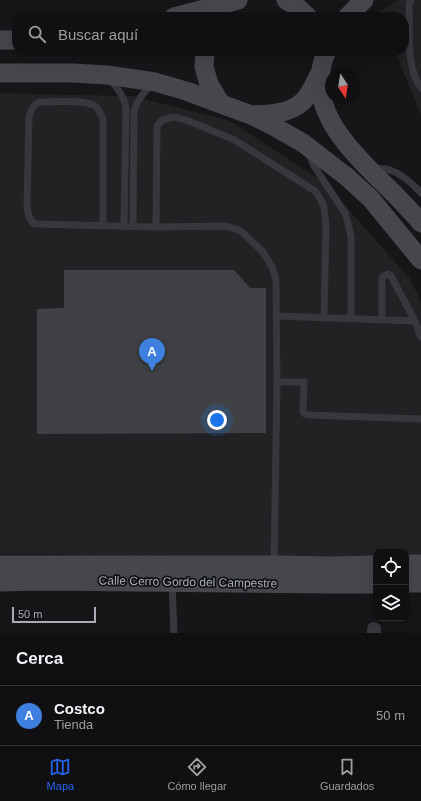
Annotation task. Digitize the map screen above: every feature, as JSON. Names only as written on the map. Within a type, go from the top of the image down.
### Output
[{"type":"street","points":[[286,0],[303,12]]},
{"type":"street","points":[[352,12],[364,0]]},
{"type":"street","points":[[200,12],[227,7]]},
{"type":"street","points":[[0,40],[12,40]]},
{"type":"street","points":[[205,56],[204,67],[210,84],[221,104]]},
{"type":"street","points":[[251,115],[282,112],[293,109],[302,103],[308,96],[323,58]]},
{"type":"street","points":[[323,58],[320,84],[321,95],[325,110],[334,127],[368,168],[421,224]]},
{"type":"street","points":[[0,73],[73,73],[107,75],[155,82],[186,91],[251,115],[303,143],[347,178],[371,199],[421,260]]},
{"type":"street","points":[[409,564],[421,564]]},
{"type":"street","name":"Calle Cerro Gordo del Campestre","points":[[0,565],[373,565]]},
{"type":"street","name":"Calle Cerro Gordo del Campestre","points":[[0,582],[43,581],[373,584]]},
{"type":"street","points":[[409,584],[421,583]]},
{"type":"lane","points":[[408,1],[408,12]]},
{"type":"lane","points":[[409,26],[410,50],[414,75],[421,88]]},
{"type":"lane","points":[[107,75],[122,95],[126,108],[124,226]]},
{"type":"lane","points":[[132,226],[134,112],[138,101],[155,82]]},
{"type":"lane","points":[[103,226],[103,119],[100,111],[94,105],[81,102],[40,102],[35,104],[31,109],[29,117],[27,206],[28,215],[35,224],[103,226],[132,226],[156,227],[226,226],[241,231],[263,252],[272,267],[276,280],[277,316],[274,565]]},
{"type":"lane","points":[[156,227],[157,126],[161,121],[169,118],[188,121],[233,139],[315,191],[321,200],[324,207],[326,226],[324,318]]},
{"type":"lane","points":[[303,143],[312,158],[314,166],[348,223],[351,237],[351,319]]},
{"type":"lane","points":[[368,168],[389,170],[413,184],[421,193]]},
{"type":"lane","points":[[382,320],[382,279],[383,276],[388,274],[391,276],[421,337]]},
{"type":"lane","points":[[277,316],[414,321]]},
{"type":"lane","points":[[277,382],[304,382],[303,411],[308,415],[421,419]]},
{"type":"lane","points":[[172,582],[174,633]]},
{"type":"shaded area","points":[[398,0],[421,0],[421,115],[397,56],[409,56],[409,12],[379,12]]},
{"type":"shaded area","points":[[0,93],[133,96],[230,121],[325,183],[410,279],[421,302],[421,558],[409,558],[409,549],[373,549],[373,558],[0,554]]},
{"type":"building","points":[[64,270],[234,270],[250,288],[266,288],[266,433],[37,434],[37,309],[64,308]]},
{"type":"place","name":"Costco","points":[[152,371]]}]
